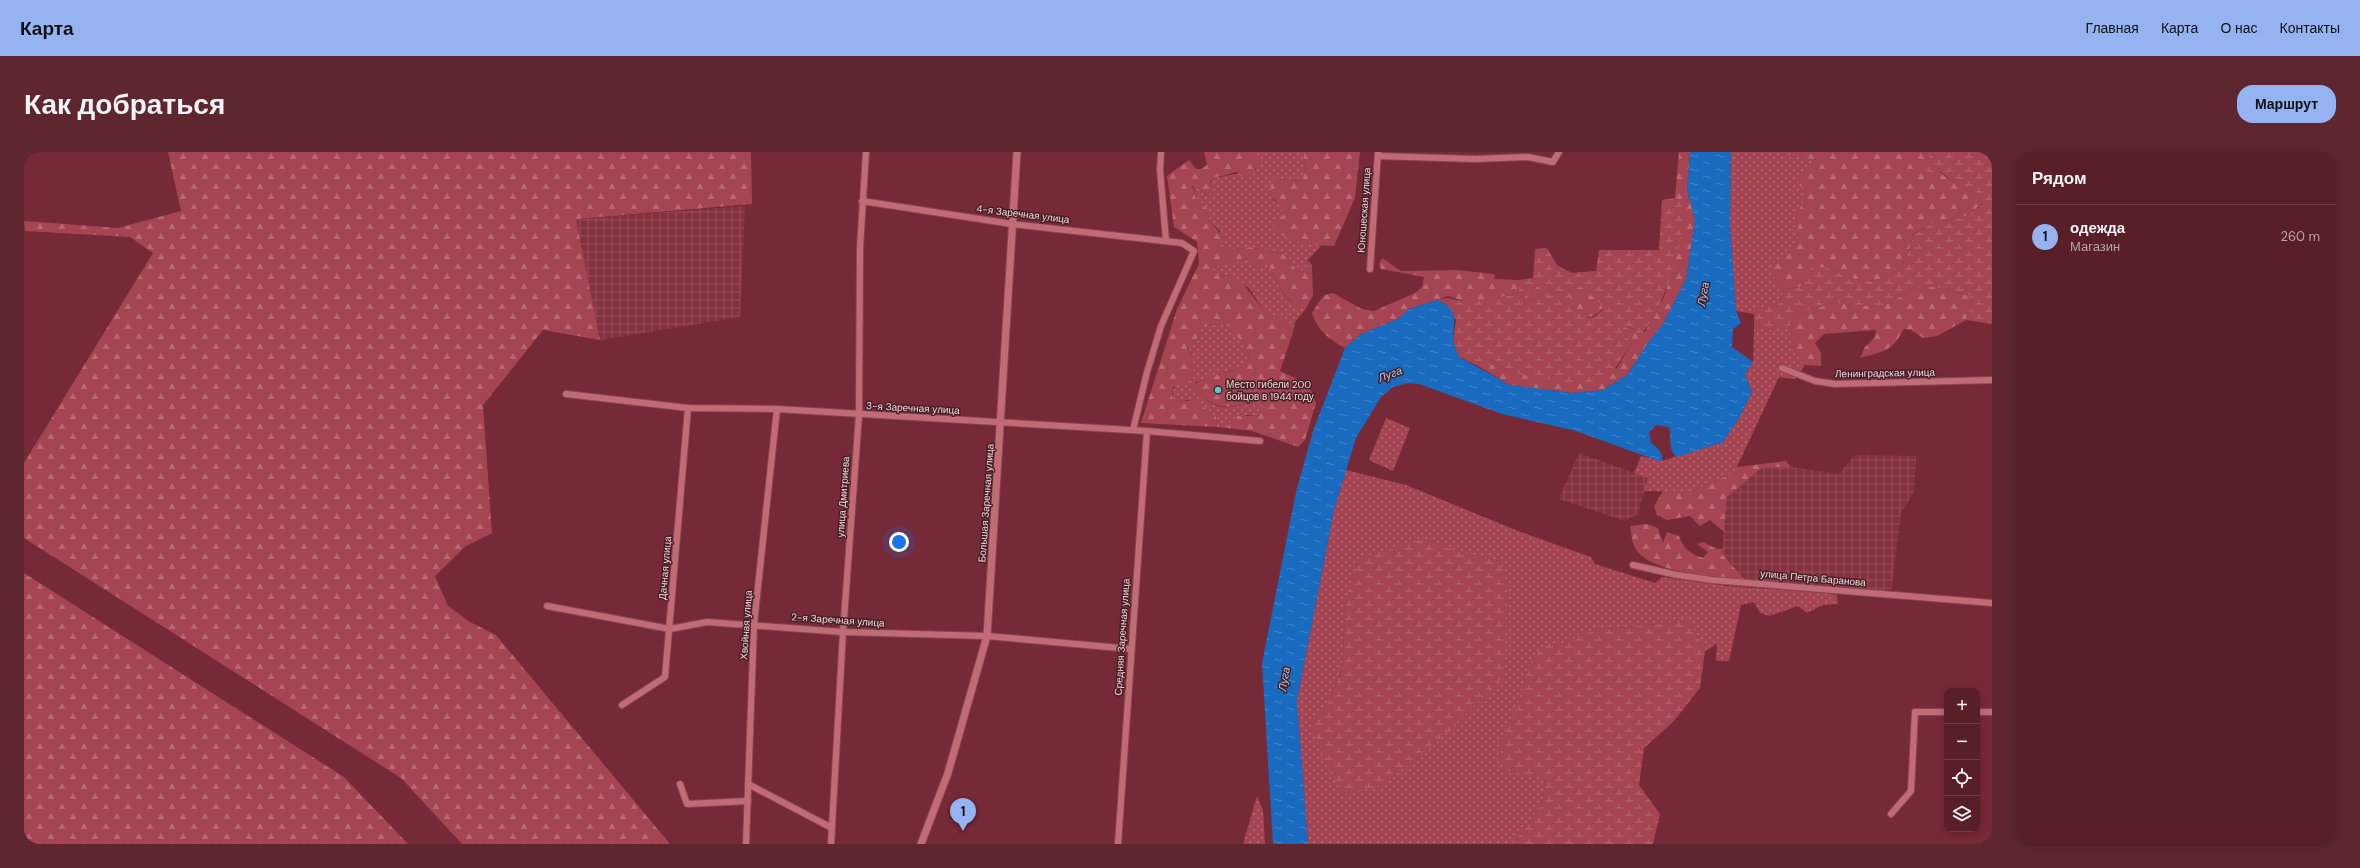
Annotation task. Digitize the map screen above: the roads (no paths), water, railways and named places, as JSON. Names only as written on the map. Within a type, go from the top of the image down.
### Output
[{"type":"street","name":"улица Дмитриева","points":[[831,844],[843,632],[859,415],[862,202],[866,152]]},
{"type":"street","name":"Большая Заречная улица","points":[[920,844],[948,773],[987,636],[1002,422],[1017,152]]},
{"type":"street","points":[[1161,152],[1160,170],[1166,241]]},
{"type":"street","points":[[1378,154],[1474,158],[1528,157],[1553,162],[1559,152]]},
{"type":"street","name":"Юношеская улица","points":[[1370,269],[1378,154]]},
{"type":"street","name":"4-я Заречная улица","points":[[862,202],[1012,224],[1182,243],[1194,251],[1161,326],[1147,372],[1133,430]]},
{"type":"street","name":"Ленинградская улица","points":[[1782,368],[1815,381],[1835,384],[1992,380]]},
{"type":"street","name":"3-я Заречная улица","points":[[566,394],[688,408],[777,409],[1133,430],[1260,441]]},
{"type":"street","name":"Дачная улица","points":[[622,704],[666,677],[688,408]]},
{"type":"street","name":"Хвойная улица","points":[[746,844],[754,624],[777,409]]},
{"type":"street","name":"Средняя Заречная улица","points":[[1118,844],[1147,431]]},
{"type":"street","name":"улица Петра Баранова","points":[[1633,565],[1712,580],[1992,603]]},
{"type":"street","name":"2-я Заречная улица","points":[[547,606],[670,629],[707,622],[754,624],[843,632],[987,636],[1131,648]]},
{"type":"street","points":[[1891,814],[1910,791],[1915,712],[1944,712]]},
{"type":"street","points":[[1980,712],[1992,712]]},
{"type":"street","points":[[680,784],[687,804],[748,801]]},
{"type":"street","points":[[748,784],[832,828]]},
{"type":"water","name":"Луга","points":[[1690,152],[1731,152],[1730,225],[1736,311],[1741,323],[1733,329],[1732,347],[1753,362],[1745,374],[1752,392],[1739,418],[1723,442],[1677,457],[1671,447],[1669,427],[1656,425],[1649,432],[1651,443],[1661,452],[1662,461],[1659,461],[1576,431],[1502,414],[1419,384],[1408,383],[1393,387],[1381,397],[1356,438],[1334,510],[1297,701],[1308,844],[1273,844],[1262,663],[1296,492],[1313,431],[1345,348],[1361,334],[1398,319],[1409,309],[1437,300],[1449,307],[1454,316],[1453,340],[1459,357],[1510,385],[1572,393],[1603,390],[1628,374],[1647,344],[1663,324],[1686,279],[1695,220],[1687,189]]},
{"type":"place","name":"Место гибели 200 бойцов в 1944 году","points":[[1218,390]]},
{"type":"place","name":"одежда","points":[[963,831]]}]
